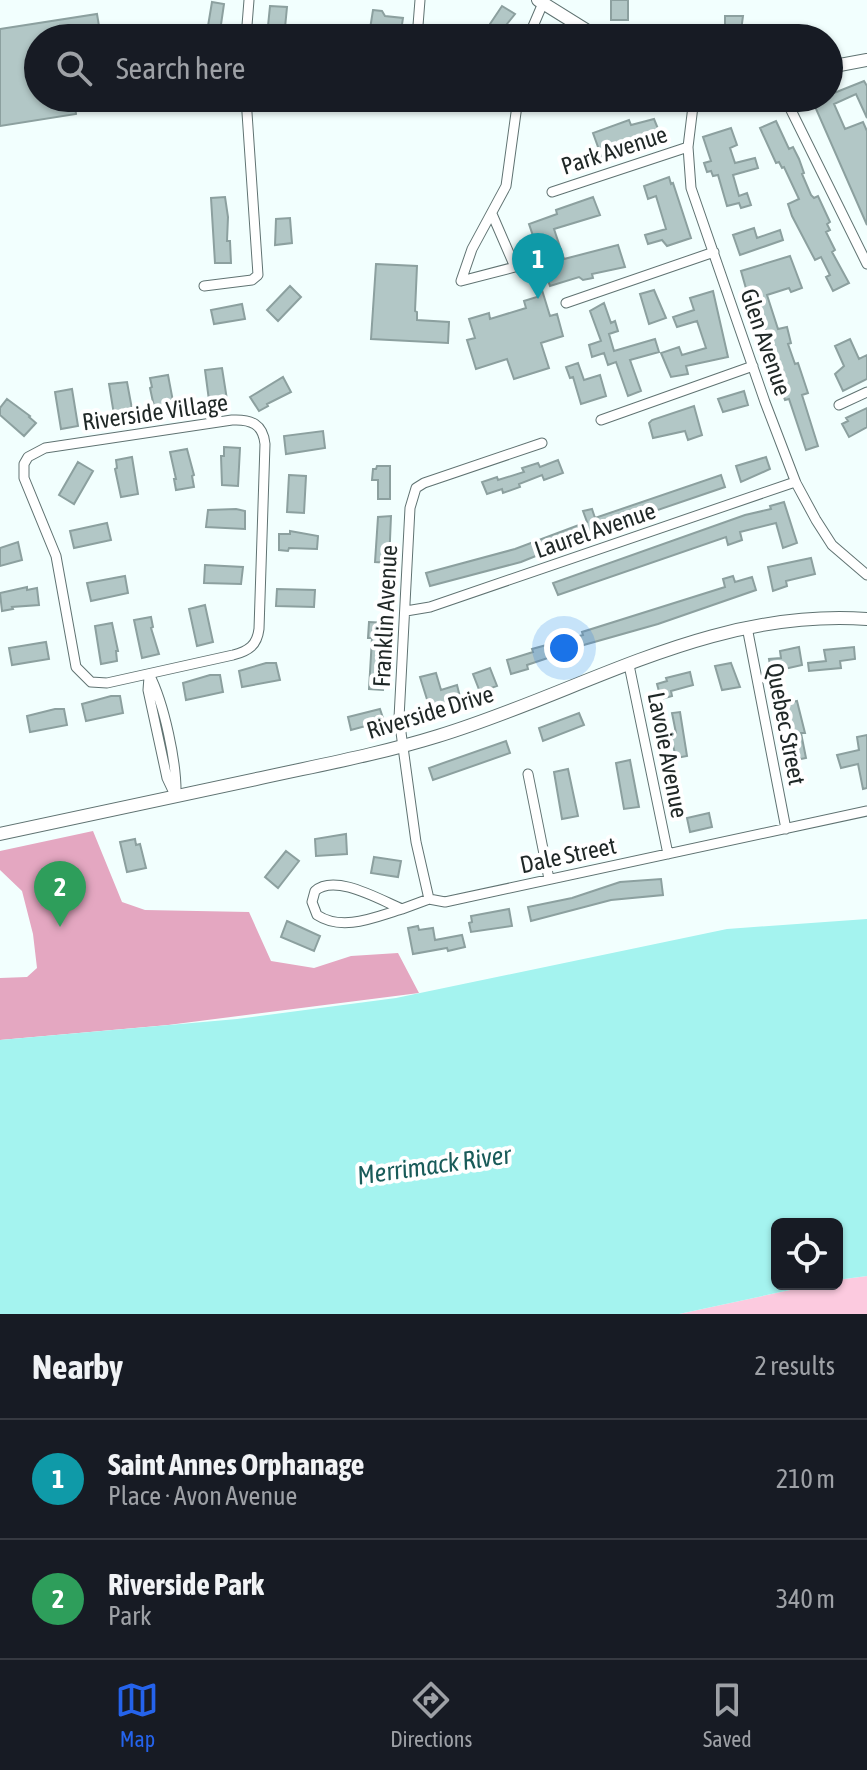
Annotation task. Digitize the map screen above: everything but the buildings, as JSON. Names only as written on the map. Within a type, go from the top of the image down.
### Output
[{"type":"main road","points":[[540,2],[576,24]]},
{"type":"main road","points":[[843,64],[867,60]]},
{"type":"main road","name":"Riverside Drive","points":[[0,834],[402,746],[479,723],[670,648],[747,627],[810,617],[867,619]]},
{"type":"street","points":[[247,24],[249,0]]},
{"type":"street","points":[[418,24],[420,0]]},
{"type":"street","points":[[533,24],[540,2]]},
{"type":"street","points":[[204,286],[252,280],[258,275],[247,112]]},
{"type":"street","points":[[492,214],[515,267],[461,281],[472,249],[506,186],[516,112]]},
{"type":"street","name":"Glen Avenue","points":[[692,112],[688,147],[691,188],[795,482],[832,545],[867,575]]},
{"type":"street","points":[[792,112],[867,264]]},
{"type":"street","name":"Park Avenue","points":[[552,192],[688,147]]},
{"type":"street","points":[[566,303],[714,252]]},
{"type":"street","points":[[601,420],[753,366]]},
{"type":"street","points":[[839,405],[867,392]]},
{"type":"street","name":"Riverside Village","points":[[232,420],[250,421],[261,430],[266,453],[256,641],[238,654],[149,674],[100,683],[91,682],[78,672],[59,568],[24,478],[24,464],[34,451],[45,448],[232,420]]},
{"type":"street","name":"Franklin Avenue","points":[[402,746],[399,718],[410,508],[416,488],[468,466],[542,443]]},
{"type":"street","name":"Laurel Avenue","points":[[406,611],[443,602],[795,482]]},
{"type":"street","name":"Quebec Street","points":[[747,627],[786,829]]},
{"type":"street","name":"Lavoie Avenue","points":[[629,665],[668,854]]},
{"type":"street","points":[[149,674],[148,690],[167,778],[176,796]]},
{"type":"street","points":[[402,746],[422,875],[429,899]]},
{"type":"street","points":[[528,774],[549,879]]},
{"type":"street","name":"Dale Street","points":[[402,909],[332,884],[318,889],[312,902],[317,915],[340,923],[355,922],[402,909],[429,899],[445,902],[867,811]]},
{"type":"shaded area","points":[[93,831],[122,902],[145,910],[249,912],[271,961],[314,968],[351,956],[398,953],[419,993],[168,1025],[0,1040],[0,978],[27,977],[37,968],[33,934],[22,891],[0,870],[0,851]]},
{"type":"shaded area","points":[[867,1276],[867,1314],[679,1314],[790,1290],[843,1290],[843,1279]]},
{"type":"water","name":"Merrimack River","points":[[867,919],[867,1276],[843,1279],[843,1218],[771,1218],[771,1290],[790,1290],[679,1314],[0,1314],[0,1040],[237,1019],[396,998],[727,929]]},
{"type":"place","name":"Saint Annes Orphanage","points":[[538,299]]},
{"type":"place","name":"Riverside Park","points":[[60,927]]}]
